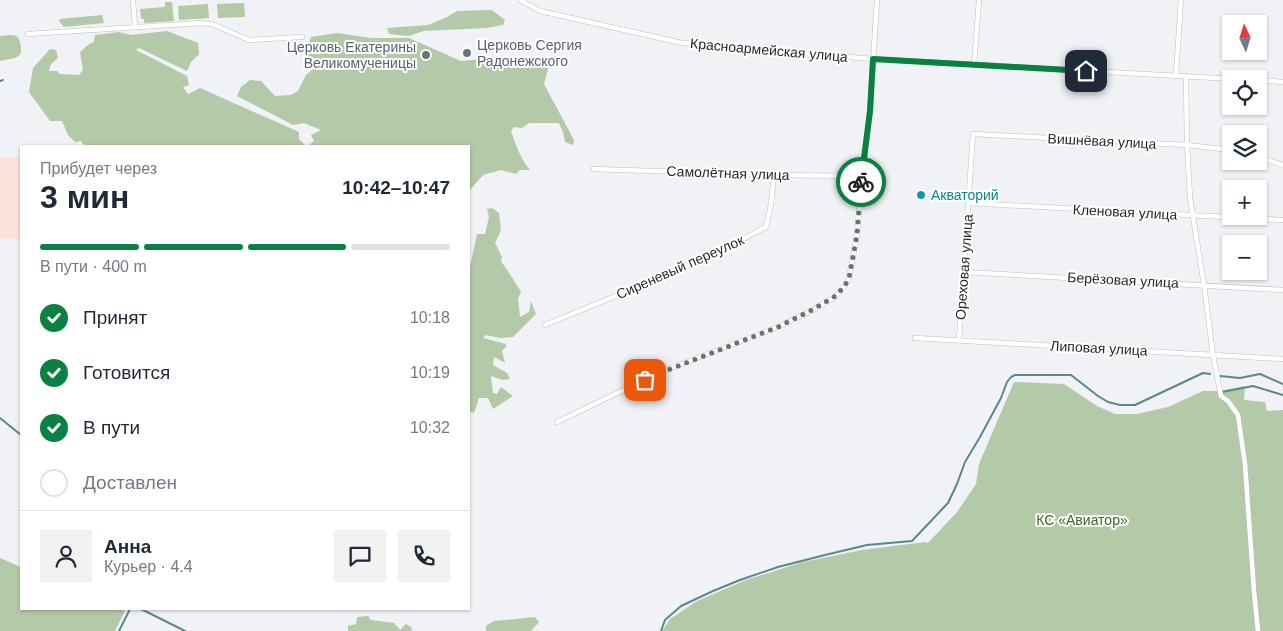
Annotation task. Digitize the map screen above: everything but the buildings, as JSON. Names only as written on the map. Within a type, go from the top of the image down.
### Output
[{"type":"street","points":[[133,0],[135,27]]},
{"type":"street","name":"Красноармейская улица","points":[[520,0],[540,11],[682,43],[873,59],[1222,78]]},
{"type":"street","points":[[557,422],[663,372],[778,327],[834,297],[844,287],[849,278],[857,235],[870,111],[877,0]]},
{"type":"street","points":[[974,65],[979,0]]},
{"type":"street","points":[[1176,75],[1181,0]]},
{"type":"street","points":[[28,34],[201,23],[212,24],[249,40],[302,37]]},
{"type":"street","points":[[1186,76],[1187,146],[1192,215],[1221,396],[1228,401],[1238,414],[1245,464],[1258,631]]},
{"type":"street","points":[[1267,81],[1283,82]]},
{"type":"street","name":"Вишнёвая улица","points":[[973,134],[1222,149]]},
{"type":"street","name":"Ореховая улица","points":[[959,340],[973,134]]},
{"type":"street","points":[[1267,160],[1283,166]]},
{"type":"street","name":"Самолётная улица","points":[[594,169],[862,176]]},
{"type":"street","name":"Сиреневый переулок","points":[[545,325],[703,260],[766,227],[774,175]]},
{"type":"street","name":"Кленовая улица","points":[[968,203],[1283,220]]},
{"type":"street","name":"Берёзовая улица","points":[[964,272],[1283,290]]},
{"type":"street","name":"Липовая улица","points":[[915,338],[1283,359]]},
{"type":"shaded area","points":[[0,157],[20,158],[20,239],[0,238]]},
{"type":"green space","points":[[165,2],[172,2],[174,21],[144,23],[144,19],[141,19],[140,9],[165,7]]},
{"type":"green space","points":[[244,3],[245,17],[218,18],[217,4]]},
{"type":"green space","points":[[208,4],[209,18],[179,20],[178,6]]},
{"type":"green space","points":[[492,10],[505,20],[503,25],[487,28],[424,31],[408,36],[389,34],[387,28],[428,25],[457,11]]},
{"type":"green space","points":[[102,15],[104,23],[64,27],[59,21],[60,19]]},
{"type":"green space","points":[[167,31],[198,43],[199,54],[191,62],[187,71],[139,48],[136,50],[187,76],[189,85],[183,87],[188,94],[200,88],[299,132],[299,139],[305,145],[83,145],[81,141],[75,142],[68,135],[62,121],[50,121],[29,92],[33,68],[50,49],[56,50],[58,58],[51,64],[49,71],[57,71],[60,74],[79,75],[83,70],[80,52],[94,42],[95,35],[119,32],[131,35]]},
{"type":"green space","points":[[337,33],[371,38],[409,38],[461,61],[508,57],[517,63],[537,59],[544,60],[549,66],[544,84],[574,140],[573,145],[565,142],[559,123],[529,123],[522,128],[514,127],[511,131],[521,156],[530,170],[520,170],[516,174],[501,170],[483,175],[470,190],[470,145],[309,145],[314,141],[311,135],[321,130],[304,123],[293,125],[237,96],[241,87],[250,80],[261,81],[275,96],[291,95],[298,91],[306,75],[316,67],[307,58],[311,37]]},
{"type":"green space","points":[[0,36],[17,36],[19,40],[20,55],[0,61]]},
{"type":"green space","points":[[492,208],[499,213],[501,230],[495,243],[502,257],[501,261],[521,292],[518,299],[520,317],[529,312],[531,301],[536,314],[513,337],[500,338],[486,335],[483,338],[506,344],[502,351],[505,363],[494,357],[493,365],[507,373],[510,379],[503,380],[491,376],[493,393],[497,394],[501,387],[513,396],[493,409],[488,398],[479,398],[474,413],[470,411],[470,267],[477,234],[485,234],[489,217],[487,209]]},
{"type":"green space","name":"КС «Авиатор»","points":[[1014,382],[1064,384],[1097,406],[1115,414],[1137,414],[1168,407],[1203,391],[1220,391],[1245,386],[1244,400],[1265,402],[1267,411],[1283,410],[1283,631],[662,631],[670,619],[697,601],[746,580],[803,562],[862,550],[928,543],[957,512],[976,484],[979,464]]},
{"type":"green space","points":[[0,558],[20,567],[20,610],[125,611],[115,631],[0,631]]},
{"type":"green space","points":[[368,616],[371,620],[394,623],[400,630],[406,624],[411,627],[412,631],[348,631],[348,626],[356,624],[357,617]]},
{"type":"green space","points":[[535,617],[539,622],[531,631],[486,631],[486,626],[494,621]]},
{"type":"waterway","points":[[661,631],[665,620],[681,606],[740,580],[778,567],[867,545],[912,541],[948,503],[965,462],[1001,398],[1007,382],[1015,375],[1071,375],[1108,402],[1120,405],[1135,405],[1203,373],[1210,374]]},
{"type":"waterway","points":[[1220,376],[1240,378],[1260,374],[1283,384]]},
{"type":"waterway","points":[[1222,392],[1253,386],[1283,395]]},
{"type":"waterway","points":[[0,418],[20,434]]},
{"type":"waterway","points":[[119,631],[130,610]]},
{"type":"waterway","points":[[143,610],[185,631]]},
{"type":"way so far","points":[[645,380],[778,327],[834,297],[844,287],[849,278],[857,235],[861,182]]},
{"type":"place","name":"Церковь Сергия Радонежского","points":[[467,53]]},
{"type":"place","name":"Церковь Екатерины Великомученицы","points":[[426,55]]},
{"type":"place","name":"Акваторий","points":[[921,195]]},
{"type":"route","points":[[861,182],[870,111],[873,59],[1086,71]]}]
